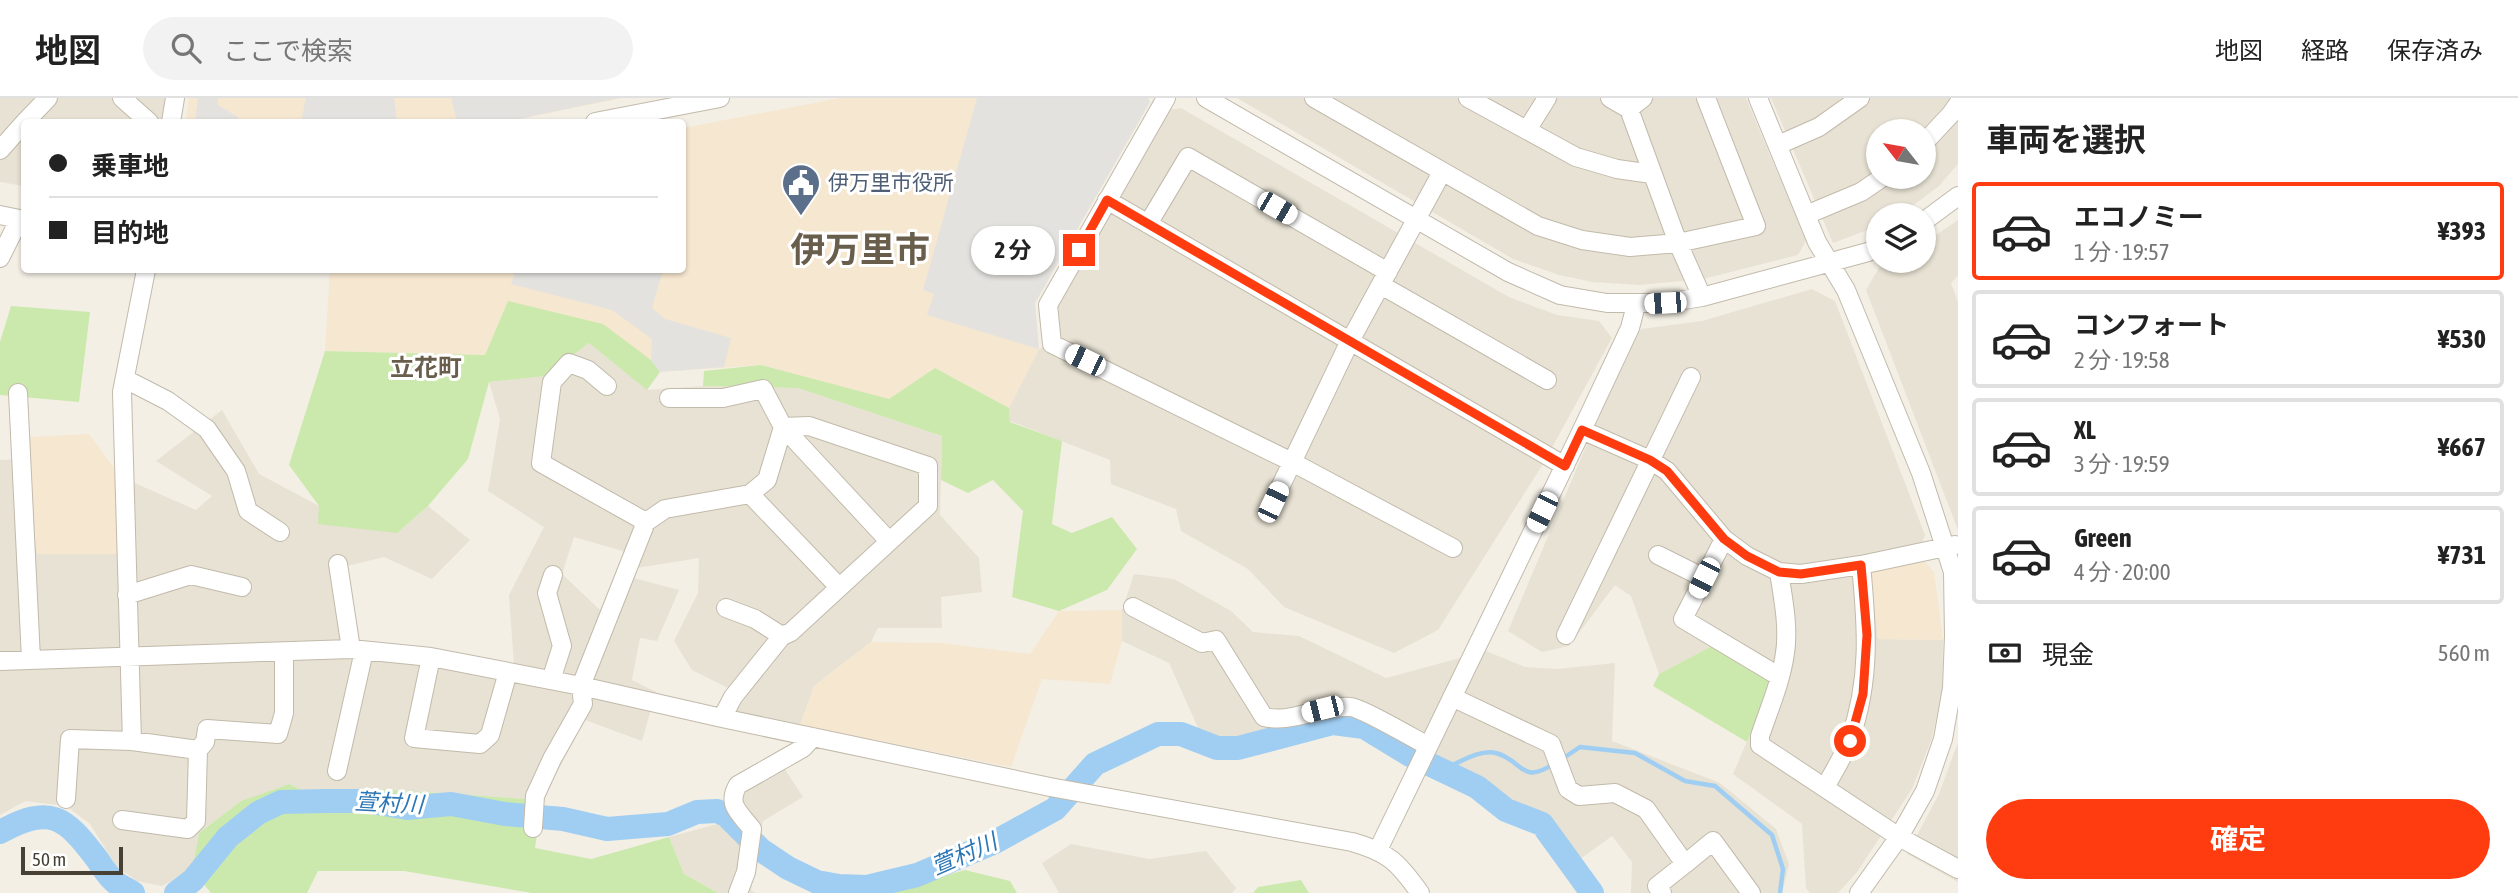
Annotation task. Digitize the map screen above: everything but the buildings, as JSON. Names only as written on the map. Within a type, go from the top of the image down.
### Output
[{"type":"street","points":[[29,119],[48,98]]},
{"type":"street","points":[[122,98],[139,119]]},
{"type":"street","points":[[172,119],[175,98]]},
{"type":"street","points":[[606,119],[661,104],[720,98]]},
{"type":"street","points":[[1166,98],[1048,304],[1052,344],[1292,462],[1453,548]]},
{"type":"street","points":[[1206,98],[1508,272],[1560,295],[1607,303],[1665,303],[1702,297],[1866,253]]},
{"type":"street","points":[[1314,98],[1538,226],[1582,240],[1630,247],[1678,243],[1756,226],[1706,98]]},
{"type":"street","points":[[1527,131],[1547,98]]},
{"type":"street","points":[[1610,98],[1636,103],[1652,174],[1702,297]]},
{"type":"street","points":[[1758,98],[1817,242],[1851,302],[1952,545],[1956,572],[1952,688],[1942,738],[1925,790],[1899,837],[1859,893]]},
{"type":"street","points":[[1777,145],[1819,127],[1860,98]]},
{"type":"street","points":[[1477,100],[1576,157],[1617,169],[1652,174]]},
{"type":"street","points":[[1936,130],[1958,104]]},
{"type":"street","points":[[0,150],[21,127]]},
{"type":"street","points":[[1148,224],[1188,157],[1547,380]]},
{"type":"street","points":[[1273,502],[1350,341],[1442,172]]},
{"type":"street","points":[[1806,215],[1866,189]]},
{"type":"street","points":[[1936,212],[1958,196]]},
{"type":"street","points":[[1107,200],[1565,466]]},
{"type":"street","points":[[0,215],[21,220]]},
{"type":"street","points":[[0,258],[21,222]]},
{"type":"street","points":[[132,741],[122,392],[145,273]]},
{"type":"street","points":[[1378,850],[1565,466],[1630,328],[1636,304]]},
{"type":"street","points":[[607,386],[588,370],[569,363],[552,382],[541,463],[646,522]]},
{"type":"street","points":[[1566,635],[1691,377]]},
{"type":"street","points":[[125,379],[168,401],[207,429],[236,471],[248,511],[280,532]]},
{"type":"street","points":[[669,398],[723,398],[763,389],[783,427],[889,541]]},
{"type":"street","points":[[19,393],[31,659]]},
{"type":"street","points":[[722,718],[733,697],[782,636],[791,632],[928,506],[928,466],[809,426],[783,427]]},
{"type":"street","points":[[533,828],[536,796],[552,759],[583,704],[581,686],[646,522],[665,509],[750,494],[767,480],[783,427]]},
{"type":"street","points":[[1582,430],[1650,460],[1667,471],[1724,539],[1747,556],[1779,572],[1801,574],[1861,565],[1952,545]]},
{"type":"street","points":[[750,494],[839,587]]},
{"type":"street","points":[[1724,539],[1683,619],[1780,677]]},
{"type":"street","points":[[1658,555],[1704,578]]},
{"type":"street","points":[[337,771],[357,650],[338,564]]},
{"type":"street","points":[[1825,788],[1850,741],[1863,694],[1867,635],[1861,565]]},
{"type":"street","points":[[1779,572],[1785,611],[1786,651],[1760,736],[1760,745],[1899,837],[1958,869]]},
{"type":"street","points":[[127,595],[191,575],[242,587]]},
{"type":"street","points":[[551,680],[562,646],[547,593],[553,575]]},
{"type":"street","points":[[1133,607],[1202,643],[1216,640],[1264,718],[1275,720],[1322,709],[1352,707],[1428,746]]},
{"type":"street","points":[[726,608],[755,619],[782,636]]},
{"type":"street","points":[[0,661],[357,650],[431,657],[581,686],[1050,787],[1352,842],[1378,850],[1402,868],[1420,893]]},
{"type":"street","points":[[122,820],[188,829],[196,821],[198,750],[205,742],[207,729],[278,734],[284,713],[284,652]]},
{"type":"street","points":[[431,657],[414,738],[480,744],[490,735],[508,672]]},
{"type":"street","points":[[1452,697],[1551,744],[1569,789],[1579,796],[1615,793],[1646,809],[1685,864]]},
{"type":"street","points":[[738,893],[750,855],[752,829],[733,804],[732,795],[738,785],[803,748],[813,737]]},
{"type":"street","points":[[66,799],[70,739],[132,741],[198,750]]},
{"type":"street","points":[[1662,893],[1657,886],[1713,841],[1751,893]]},
{"type":"shaded area","points":[[0,98],[170,98],[165,119],[21,119],[21,186],[0,182]]},
{"type":"shaded area","points":[[189,98],[623,98],[519,119],[186,119]]},
{"type":"shaded area","points":[[198,98],[218,98],[218,105],[238,117],[238,119],[195,119]]},
{"type":"shaded area","points":[[306,98],[394,98],[397,119],[302,119]]},
{"type":"shaded area","points":[[451,98],[619,98],[518,119],[456,119]]},
{"type":"shaded area","points":[[840,98],[1148,98],[1150,102],[1035,303],[1039,349],[1009,408],[935,368],[889,400],[761,365],[660,372],[651,359],[508,302],[485,355],[325,351],[330,273],[686,273],[686,127]]},
{"type":"shaded area","points":[[977,98],[1148,98],[1150,102],[1035,303],[1039,349],[927,315],[934,294],[923,290]]},
{"type":"shaded area","points":[[1237,98],[1746,98],[1806,241],[1798,255],[1703,279],[1640,285],[1592,282],[1559,275],[1513,259]]},
{"type":"shaded area","points":[[1771,98],[1958,98],[1958,164],[1936,188],[1936,119],[1866,119],[1866,189],[1935,189],[1916,203],[1866,203],[1866,231],[1833,243]]},
{"type":"shaded area","points":[[1181,108],[1509,297],[1557,315],[1599,321],[1612,338],[1543,464],[1438,630],[1394,653],[1284,607],[1248,569],[1181,531],[1176,509],[1111,484],[1110,460],[1010,421],[1009,408],[1039,349],[1058,339],[1055,301],[1167,110]]},
{"type":"shaded area","points":[[1958,220],[1958,276],[1951,283],[1958,302],[1958,530],[1866,290],[1876,273],[1936,273],[1936,235]]},
{"type":"shaded area","points":[[515,273],[662,273],[652,308],[665,319],[731,338],[724,367],[660,372],[651,360],[652,339],[612,310],[511,284]]},
{"type":"shaded area","points":[[1812,289],[1835,301],[1925,535],[1921,545],[1871,569],[1878,639],[1943,640],[1942,691],[1932,738],[1912,789],[1857,872],[1838,893],[1810,893],[1806,888],[1802,824],[1733,774],[1773,681],[1714,645],[1659,674],[1631,596],[1615,585],[1569,646],[1542,652],[1508,631],[1598,418],[1641,329],[1702,321]]},
{"type":"shaded area","points":[[589,343],[648,390],[703,386],[798,388],[942,436],[940,515],[979,558],[982,592],[941,597],[942,628],[878,628],[871,642],[814,686],[800,725],[719,707],[730,689],[692,670],[674,641],[698,593],[699,558],[637,568],[623,551],[574,537],[562,574],[600,610],[618,574],[679,590],[657,641],[640,638],[632,680],[656,692],[642,741],[585,720],[542,800],[379,789],[375,799],[310,794],[289,784],[241,801],[199,833],[192,870],[162,886],[137,881],[117,867],[90,824],[66,806],[25,801],[0,815],[0,460],[24,459],[121,477],[196,510],[212,496],[156,461],[222,410],[259,474],[319,506],[397,533],[428,506],[470,540],[432,579],[384,557],[347,566],[357,645],[430,647],[514,665],[509,595],[544,527],[488,491],[500,419],[489,382],[546,376]]},
{"type":"shaded area","points":[[89,434],[121,477],[120,554],[37,554],[24,459],[28,437]]},
{"type":"shaded area","points":[[1924,561],[1934,572],[1943,640],[1878,639],[1871,569]]},
{"type":"shaded area","points":[[1134,574],[1174,579],[1231,611],[1253,632],[1299,636],[1386,678],[1486,651],[1525,667],[1557,669],[1615,663],[1612,741],[1720,783],[1776,829],[1789,864],[1782,893],[1631,893],[1632,862],[1612,836],[1576,862],[1544,821],[1508,808],[1476,781],[1351,716],[1228,740],[1199,730],[1169,663],[1122,641],[1122,610]]},
{"type":"shaded area","points":[[1122,610],[1122,641],[1110,684],[1042,679],[1011,767],[800,725],[814,686],[871,642],[941,643],[1030,654],[1059,611]]},
{"type":"shaded area","points":[[1958,742],[1958,882],[1907,854],[1939,794]]},
{"type":"shaded area","points":[[777,757],[803,797],[763,821],[751,890],[755,893],[718,893],[684,874],[669,837],[721,823],[728,787]]},
{"type":"shaded area","points":[[1071,844],[1149,859],[1206,851],[1236,888],[1232,893],[1059,893],[1042,863]]},
{"type":"green space","points":[[508,301],[603,324],[651,360],[660,372],[647,390],[589,343],[546,376],[489,382],[468,459],[428,506],[397,533],[318,524],[319,506],[289,465],[325,351],[485,355]]},
{"type":"green space","points":[[11,306],[90,312],[79,402],[0,395],[0,342]]},
{"type":"green space","points":[[761,365],[889,399],[935,368],[1009,408],[1010,422],[1062,441],[1052,524],[1072,533],[1112,517],[1137,549],[1107,590],[1059,611],[1012,597],[1023,511],[993,480],[968,493],[941,480],[942,436],[798,388],[703,386],[704,371]]},
{"type":"green space","points":[[1714,645],[1773,680],[1747,742],[1653,686],[1659,674]]},
{"type":"green space","points":[[289,784],[310,794],[374,799],[378,789],[542,800],[535,848],[591,859],[669,837],[684,874],[718,893],[532,893],[404,871],[318,871],[307,893],[211,893],[192,870],[199,833],[241,801]]},
{"type":"green space","points":[[965,870],[1010,881],[1017,893],[883,893]]},
{"type":"green space","points":[[1301,880],[1309,893],[1253,893],[1258,887]]},
{"type":"waterway","name":"萱村川","points":[[176,893],[193,880],[228,837],[258,813],[281,802],[326,801],[366,801],[407,808],[451,804],[505,814],[563,819],[607,829],[668,824],[697,812],[717,811],[726,815],[761,850],[788,868],[817,882],[867,887],[917,875],[993,843],[1055,809],[1095,764],[1158,734],[1181,734],[1217,748],[1238,748],[1333,723],[1364,727],[1410,755],[1477,787],[1506,810],[1542,824],[1592,893]]},
{"type":"waterway","points":[[1562,759],[1580,747],[1635,753],[1685,781],[1715,786],[1772,835],[1783,869],[1780,893]]},
{"type":"waterway","points":[[1444,769],[1490,752],[1505,757],[1529,772],[1544,770],[1555,763]]},
{"type":"waterway","name":"萱村川","points":[[0,832],[32,818],[56,819],[76,833],[111,879],[133,893]]},
{"type":"place","name":"伊万里市役所","points":[[801,217]]},
{"type":"district","name":"伊万里市","points":[[860,250]]},
{"type":"district","name":"立花町","points":[[426,368]]},
{"type":"route","points":[[1079,250],[1107,200],[1565,466],[1582,430],[1650,460],[1667,471],[1724,539],[1747,556],[1779,572],[1801,574],[1861,565],[1867,635],[1863,694],[1850,741]]}]
